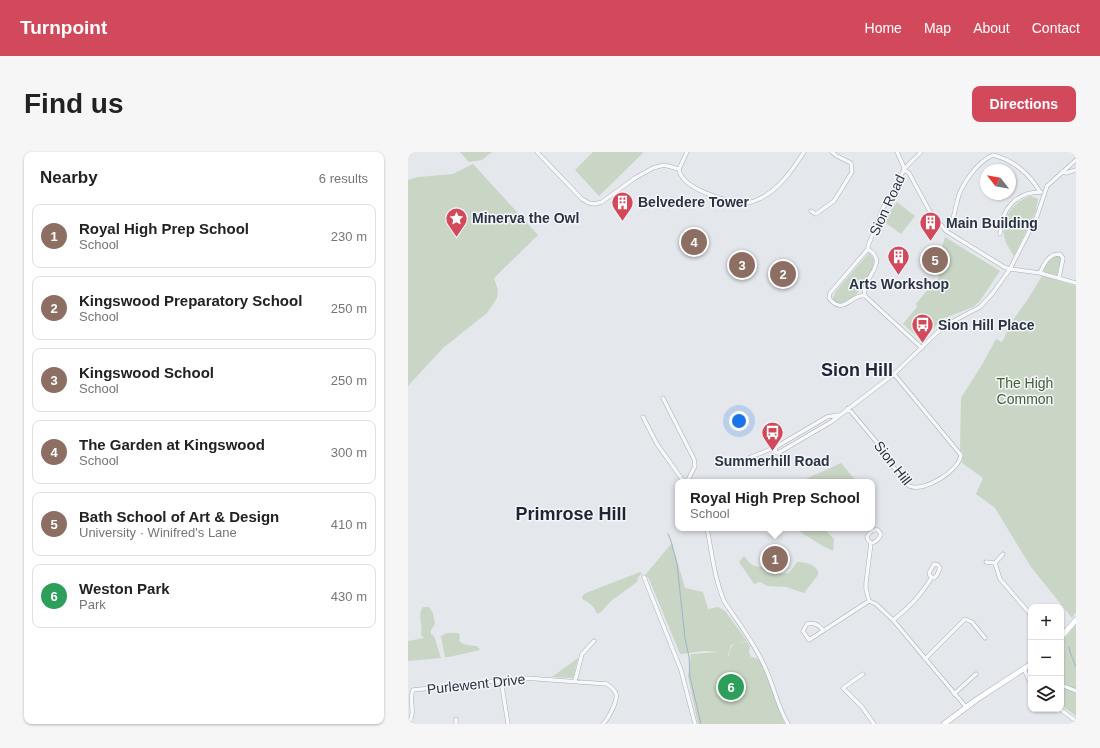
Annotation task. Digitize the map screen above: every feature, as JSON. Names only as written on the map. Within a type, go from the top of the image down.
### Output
[{"type":"street","points":[[537,152],[582,199],[589,203],[595,204],[602,202],[635,178],[653,168],[664,165],[679,170]]},
{"type":"street","points":[[688,152],[679,170],[679,175],[700,191],[738,202],[753,202],[762,198],[784,179],[804,152]]},
{"type":"street","points":[[811,211],[816,214],[834,201],[852,172],[850,163],[832,152]]},
{"type":"street","name":"Sion Road","points":[[865,296],[865,285],[877,263],[875,254],[868,249],[883,208],[904,170],[897,152]]},
{"type":"street","points":[[921,152],[904,170],[908,173],[929,210],[946,231],[1004,267],[1040,273],[1076,283]]},
{"type":"street","points":[[946,231],[952,223],[958,197],[967,179],[977,168],[993,155],[1018,167],[1032,179],[1042,192]]},
{"type":"street","points":[[741,461],[776,447],[775,452],[778,453],[831,422],[838,415],[894,374],[944,326],[980,307],[1011,269],[1036,216],[1042,192],[1051,181],[1076,160]]},
{"type":"street","points":[[1062,172],[1066,173],[1076,170]]},
{"type":"street","points":[[1000,234],[1003,217],[1011,203],[1021,196],[1032,192],[1042,192]]},
{"type":"street","points":[[868,249],[830,293],[829,298],[841,306],[846,305],[858,296],[865,296],[922,348]]},
{"type":"street","points":[[1040,273],[1049,257],[1060,254],[1063,258],[1059,278]]},
{"type":"street","name":"Sion Hill","points":[[848,408],[879,445],[880,451],[909,486],[915,488],[924,487],[941,478],[955,466],[960,460],[961,455],[894,374]]},
{"type":"street","points":[[663,398],[694,459],[695,466],[688,479]]},
{"type":"street","points":[[643,417],[657,444],[682,479]]},
{"type":"street","points":[[707,531],[713,566],[720,592],[724,601],[762,660],[771,681],[781,712],[788,724]]},
{"type":"street","points":[[869,601],[866,583],[871,542]]},
{"type":"street","points":[[995,563],[1003,554]]},
{"type":"street","points":[[986,562],[995,563]]},
{"type":"street","points":[[995,563],[1000,579],[1028,612]]},
{"type":"street","points":[[644,577],[681,670],[695,724]]},
{"type":"street","points":[[892,620],[910,607],[922,593],[932,577]]},
{"type":"street","points":[[869,601],[876,604],[892,620],[966,707]]},
{"type":"street","points":[[824,630],[812,622],[807,624],[803,631],[809,640],[869,601]]},
{"type":"street","points":[[925,659],[964,618],[972,622],[986,638]]},
{"type":"street","points":[[1064,634],[1076,620]]},
{"type":"street","points":[[575,681],[582,654],[589,643],[594,640]]},
{"type":"street","points":[[944,724],[951,722],[966,707],[1028,666]]},
{"type":"street","points":[[1024,669],[1028,674]]},
{"type":"street","points":[[863,674],[843,688],[862,707],[874,724]]},
{"type":"street","points":[[954,694],[976,674]]},
{"type":"street","name":"Purlewent Drive","points":[[408,724],[412,716],[409,698],[413,690],[525,678],[607,684],[616,693],[616,698],[609,717],[603,724]]},
{"type":"street","points":[[501,680],[508,724]]},
{"type":"street","points":[[1064,687],[1076,691]]},
{"type":"street","points":[[1064,712],[1076,721]]},
{"type":"street","points":[[456,719],[456,724]]},
{"type":"green space","points":[[460,152],[492,152],[482,160],[469,162]]},
{"type":"green space","points":[[593,152],[643,153],[599,196],[575,170]]},
{"type":"green space","points":[[473,164],[538,235],[494,278],[498,290],[497,298],[487,313],[443,348],[408,386],[408,180],[418,177],[453,174]]},
{"type":"green space","points":[[1030,196],[1038,199],[1036,211],[1014,256],[1004,236],[1005,223],[1014,206]]},
{"type":"green space","points":[[897,202],[915,216],[901,234],[883,221]]},
{"type":"green space","points":[[945,237],[1000,271],[979,302],[973,307],[942,319],[922,341],[903,324],[917,307],[916,304],[938,279],[939,269],[937,263],[934,263],[940,254]]},
{"type":"green space","points":[[869,253],[874,259],[873,264],[868,278],[858,292],[848,302],[843,304],[834,301],[833,297],[836,291]]},
{"type":"green space","points":[[1052,256],[1058,256],[1061,258],[1057,275],[1044,272],[1044,266]]},
{"type":"green space","name":"The High Common","points":[[1042,276],[1076,286],[1076,612],[1072,618],[1064,608],[1064,604],[1061,604],[1031,567],[995,508],[976,494],[983,478],[962,463],[963,452],[960,450],[961,398],[996,339],[1002,342],[1013,320]]},
{"type":"green space","points":[[841,463],[854,479],[806,479]]},
{"type":"green space","points":[[799,531],[826,531],[834,539],[833,551]]},
{"type":"green space","points":[[672,543],[685,588],[703,592],[708,609],[718,607],[725,611],[747,641],[735,644],[747,642],[750,646],[749,652],[751,657],[760,661],[768,674],[785,724],[698,724],[688,676],[691,654],[720,652],[704,651],[680,654],[649,579],[645,575]],"holes":[[[734,644],[731,648],[729,656],[731,645]]]},
{"type":"green space","points":[[744,556],[752,565],[763,566],[776,574],[789,573],[797,562],[812,565],[818,571],[818,575],[804,593],[786,587],[768,586],[760,582],[754,584],[739,562]]},
{"type":"green space","points":[[640,572],[642,574],[638,577],[637,582],[611,601],[601,612],[597,614],[587,601],[582,599],[583,595],[586,593]]},
{"type":"green space","points":[[423,607],[429,607],[433,613],[435,624],[431,630],[431,634],[434,636],[441,658],[408,661],[408,641],[424,638],[421,635],[420,616]]},
{"type":"green space","points":[[1076,625],[1076,716],[1064,707],[1064,639]]},
{"type":"green space","points":[[447,633],[458,633],[460,635],[459,641],[467,645],[477,646],[480,650],[445,657],[441,637],[439,637]]},
{"type":"green space","points":[[578,658],[573,678],[552,677]]},
{"type":"waterway","points":[[668,534],[677,564],[685,638],[689,657],[690,677],[701,724]]},
{"type":"waterway","points":[[1069,647],[1076,667]]},
{"type":"place","name":"Belvedere Tower","points":[[622,222]]},
{"type":"place","name":"Minerva the Owl","points":[[457,238]]},
{"type":"place","name":"The Garden at Kingswood","points":[[694,242]]},
{"type":"place","name":"Main Building","points":[[930,242]]},
{"type":"place","name":"Bath School of Art & Design","points":[[935,260]]},
{"type":"place","name":"Kingswood School","points":[[742,265]]},
{"type":"place","name":"Kingswood Preparatory School","points":[[783,274]]},
{"type":"place","name":"Arts Workshop","points":[[899,276]]},
{"type":"place","name":"Sion Hill Place","points":[[923,344]]},
{"type":"place","name":"Summerhill Road","points":[[772,452]]},
{"type":"place","name":"Royal High Prep School","points":[[775,559]]},
{"type":"place","name":"Weston Park","points":[[731,687]]},
{"type":"district","name":"Sion Hill","points":[[857,370]]},
{"type":"district","name":"Primrose Hill","points":[[571,514]]}]
